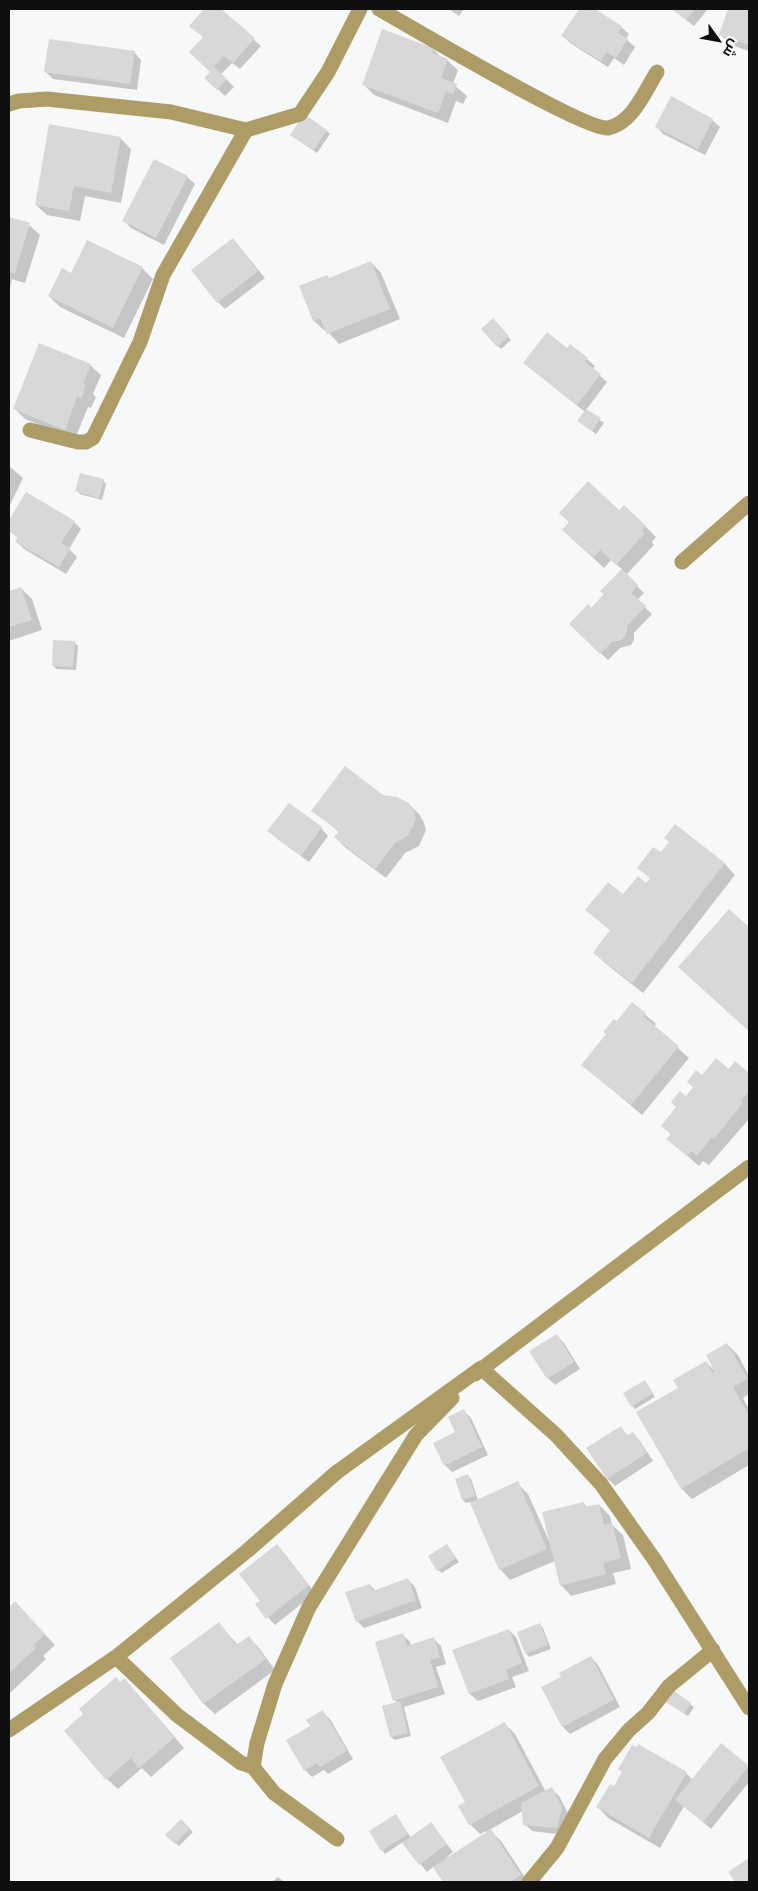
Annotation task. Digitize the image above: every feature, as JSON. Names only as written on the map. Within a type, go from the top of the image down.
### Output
[{"type":"street","points":[[9,104],[19,101],[47,99],[170,112],[246,130],[300,114],[328,72],[360,9]]},
{"type":"street","points":[[379,9],[564,112],[601,128],[609,128],[621,123],[633,110],[656,72]]},
{"type":"street","points":[[30,430],[78,442],[86,442],[93,438],[140,342],[163,275],[246,130]]},
{"type":"street","points":[[682,562],[749,503]]},
{"type":"street","points":[[9,1730],[116,1657],[247,1551],[337,1472],[481,1368],[749,1167]]},
{"type":"street","points":[[481,1368],[556,1435],[601,1484],[654,1559],[749,1708]]},
{"type":"street","points":[[253,1767],[257,1743],[275,1684],[310,1606],[416,1435],[481,1368]]},
{"type":"street","points":[[529,1882],[557,1848],[605,1759],[629,1730],[648,1713],[669,1686],[713,1650]]},
{"type":"street","points":[[116,1657],[177,1715],[241,1763],[253,1767],[274,1793],[337,1839]]},
{"type":"building","points":[[204,9],[221,9],[255,38],[233,63],[224,56],[214,66],[227,79],[217,90],[204,78],[210,72],[189,52],[203,37],[189,26]]},
{"type":"building","points":[[579,9],[595,9],[622,26],[618,33],[628,39],[616,58],[606,52],[601,61],[561,36]]},
{"type":"building","points":[[672,9],[695,9],[686,20]]},
{"type":"building","points":[[728,9],[749,9],[749,45],[719,35]]},
{"type":"building","points":[[382,29],[433,48],[432,53],[448,59],[441,78],[457,84],[453,94],[446,91],[438,113],[362,85]]},
{"type":"building","points":[[49,39],[135,51],[130,84],[44,72]]},
{"type":"building","points":[[671,96],[713,119],[698,149],[655,127]]},
{"type":"building","points":[[304,114],[327,130],[314,150],[290,135]]},
{"type":"building","points":[[49,124],[121,137],[111,193],[74,186],[69,211],[35,205]]},
{"type":"building","points":[[154,159],[188,176],[156,238],[122,221]]},
{"type":"building","points":[[9,217],[30,223],[15,273],[9,272]]},
{"type":"building","points":[[233,238],[258,271],[217,303],[191,270]]},
{"type":"building","points":[[87,240],[143,267],[113,328],[48,296],[62,268],[71,273]]},
{"type":"building","points":[[371,261],[390,309],[327,334],[320,318],[313,321],[299,286],[327,275],[329,278]]},
{"type":"building","points":[[493,318],[509,336],[497,347],[481,329]]},
{"type":"building","points":[[547,332],[567,348],[570,344],[588,358],[585,362],[601,374],[577,405],[523,363]]},
{"type":"building","points":[[39,343],[91,364],[83,384],[86,385],[81,399],[77,397],[65,430],[13,409]]},
{"type":"building","points":[[586,409],[601,418],[592,431],[577,421]]},
{"type":"building","points":[[80,473],[104,479],[99,498],[75,491]]},
{"type":"building","points":[[588,481],[619,510],[624,505],[646,526],[642,531],[645,533],[616,565],[600,550],[593,558],[562,530],[569,522],[559,513]]},
{"type":"building","points":[[26,492],[75,521],[61,543],[70,548],[59,567],[15,542],[18,536],[9,531],[9,520]]},
{"type":"building","points":[[622,569],[638,585],[631,593],[646,606],[627,626],[624,638],[619,641],[613,641],[600,654],[569,624],[588,604],[591,608],[604,594],[600,591]]},
{"type":"building","points":[[21,587],[32,620],[9,627],[9,591]]},
{"type":"building","points":[[53,640],[75,641],[73,667],[52,666]]},
{"type":"building","points":[[345,766],[383,795],[397,797],[409,803],[414,811],[416,819],[408,836],[395,843],[375,869],[334,837],[339,831],[311,811]]},
{"type":"building","points":[[289,803],[322,827],[301,856],[267,831]]},
{"type":"building","points":[[675,824],[725,863],[632,983],[593,953],[610,930],[585,910],[608,882],[623,894],[638,876],[646,883],[650,878],[637,868],[653,847],[661,852],[669,842],[664,838]]},
{"type":"building","points":[[729,909],[749,927],[749,1031],[678,967]]},
{"type":"building","points":[[632,1002],[646,1013],[643,1016],[679,1046],[631,1105],[581,1065],[606,1034],[603,1032],[614,1019],[617,1021]]},
{"type":"building","points":[[716,1058],[729,1069],[735,1061],[749,1073],[749,1091],[741,1101],[743,1103],[714,1139],[712,1137],[697,1156],[692,1151],[687,1156],[666,1139],[671,1134],[661,1126],[676,1107],[671,1102],[680,1091],[686,1096],[693,1087],[687,1082],[696,1070],[702,1075]]},
{"type":"building","points":[[557,1334],[574,1362],[547,1379],[529,1351]]},
{"type":"building","points":[[727,1343],[748,1379],[733,1387],[749,1415],[749,1448],[681,1489],[636,1412],[678,1388],[673,1380],[706,1361],[713,1373],[715,1372],[706,1355]]},
{"type":"building","points":[[645,1380],[653,1393],[631,1407],[623,1393]]},
{"type":"building","points":[[464,1409],[482,1447],[444,1466],[433,1443],[455,1432],[448,1417]]},
{"type":"building","points":[[621,1426],[627,1436],[633,1432],[647,1453],[607,1479],[586,1448]]},
{"type":"building","points":[[468,1474],[475,1496],[462,1500],[455,1479]]},
{"type":"building","points":[[518,1481],[547,1549],[499,1570],[470,1503]]},
{"type":"building","points":[[584,1502],[585,1507],[599,1504],[604,1525],[612,1523],[621,1558],[603,1563],[606,1574],[560,1586],[542,1512]]},
{"type":"building","points":[[277,1544],[309,1585],[266,1619],[255,1604],[260,1601],[239,1574]]},
{"type":"building","points":[[447,1544],[456,1558],[437,1571],[428,1556]]},
{"type":"building","points":[[408,1578],[416,1600],[356,1622],[345,1592],[370,1584],[373,1591]]},
{"type":"building","points":[[15,1601],[45,1634],[34,1645],[36,1648],[9,1673],[9,1607]]},
{"type":"building","points":[[219,1622],[236,1645],[249,1636],[266,1659],[203,1704],[170,1658]]},
{"type":"building","points":[[540,1623],[548,1645],[525,1654],[517,1632]]},
{"type":"building","points":[[509,1629],[522,1663],[506,1670],[509,1679],[469,1694],[452,1650]]},
{"type":"building","points":[[403,1633],[407,1646],[434,1637],[440,1657],[430,1660],[438,1687],[393,1701],[375,1642]]},
{"type":"building","points":[[591,1656],[614,1700],[562,1727],[541,1687],[561,1677],[559,1673]]},
{"type":"building","points":[[116,1677],[120,1682],[124,1678],[175,1737],[139,1768],[131,1758],[106,1780],[64,1731],[83,1714],[79,1709]]},
{"type":"building","points":[[674,1691],[691,1703],[684,1714],[666,1702]]},
{"type":"building","points":[[400,1701],[408,1733],[390,1737],[382,1706]]},
{"type":"building","points":[[323,1710],[347,1751],[320,1767],[317,1763],[304,1771],[286,1740],[310,1726],[306,1720]]},
{"type":"building","points":[[505,1722],[539,1786],[469,1825],[458,1806],[465,1802],[440,1757]]},
{"type":"building","points":[[721,1743],[749,1766],[703,1822],[675,1800]]},
{"type":"building","points":[[638,1744],[687,1772],[649,1838],[596,1807],[610,1784],[614,1786],[622,1772],[618,1769],[632,1745],[637,1747]]},
{"type":"building","points":[[552,1787],[562,1807],[557,1828],[523,1825],[521,1803]]},
{"type":"building","points":[[396,1814],[408,1834],[381,1851],[369,1831]]},
{"type":"building","points":[[181,1819],[190,1828],[175,1844],[165,1835]]},
{"type":"building","points":[[431,1822],[447,1844],[419,1865],[402,1843]]},
{"type":"building","points":[[491,1829],[521,1875],[510,1882],[443,1882],[433,1867]]},
{"type":"building","points":[[749,1858],[749,1882],[735,1882],[728,1872]]}]
